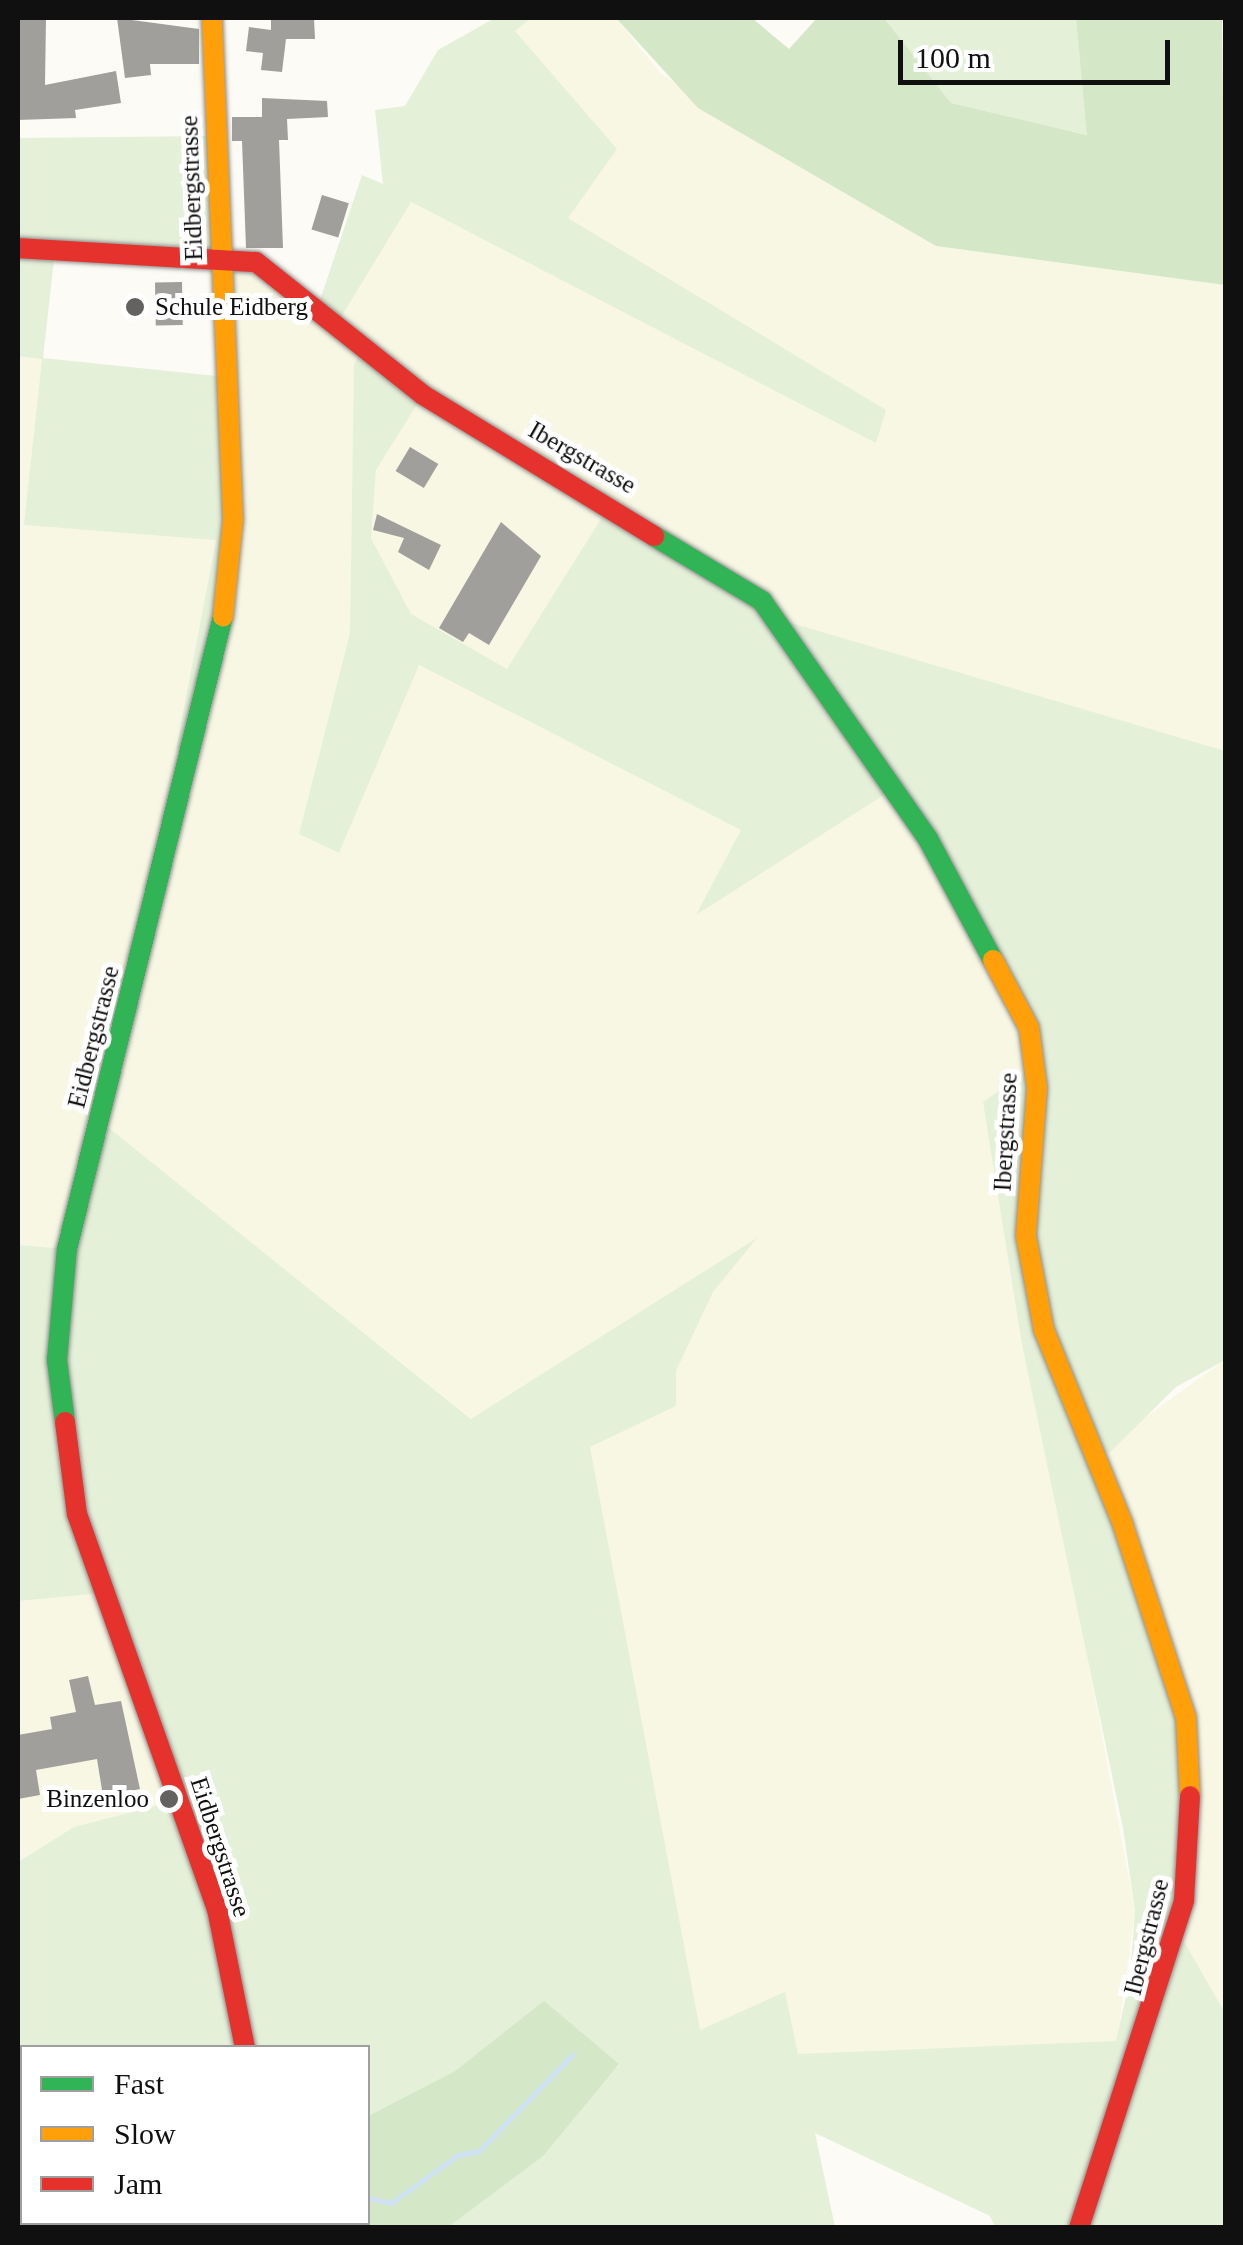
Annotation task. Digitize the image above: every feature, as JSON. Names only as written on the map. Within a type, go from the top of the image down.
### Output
[{"type":"street","name":"Eidbergstrasse","points":[[212,18],[232,520],[226,603],[66,1250],[57,1360],[78,1514],[216,1909],[244,2045]]},
{"type":"street","name":"Ibergstrasse","points":[[18,248],[220,256],[256,262],[424,395],[762,602],[928,840],[1029,1028],[1033,1279],[1058,1375],[1123,1525],[1178,1688],[1192,1783],[1189,1866],[1168,1969],[1079,2228]]},
{"type":"green space","points":[[495,18],[531,18],[515,31],[617,149],[568,218],[886,410],[876,443],[411,202],[338,322],[318,306],[362,175],[383,184],[375,110],[405,106],[438,50]]},
{"type":"green space","points":[[531,18],[616,18],[660,73],[936,246],[1225,285],[1225,751],[778,619],[508,670],[411,614],[371,538],[376,470],[423,395],[364,343],[354,365],[350,633],[299,834],[339,853],[418,665],[741,830],[698,913],[893,788],[1029,1028],[1036,1066],[983,1103],[1135,1911],[1117,2041],[798,2054],[785,1993],[700,2031],[590,1447],[676,1406],[676,1371],[713,1292],[754,1240],[472,1419],[100,1121],[67,1249],[18,1245],[18,356],[42,358],[25,525],[216,539],[176,748],[226,603],[220,255],[256,262],[318,306],[410,202],[876,442],[885,410],[567,218],[617,149],[515,31]]},
{"type":"green space","points":[[616,18],[752,18],[789,49],[817,18],[884,18],[951,103],[1087,135],[1076,18],[1222,18],[1225,285],[936,246],[698,108]]},
{"type":"green space","points":[[884,18],[1076,18],[1088,135],[951,103]]},
{"type":"green space","points":[[213,136],[220,255],[55,251],[43,358],[226,377],[233,520],[193,749],[176,749],[216,540],[24,525],[42,359],[18,356],[18,138]]},
{"type":"green space","points":[[364,343],[423,395],[376,470],[371,538],[411,614],[507,669],[611,503],[778,619],[1225,751],[1225,1360],[1176,1387],[1109,1453],[1091,1457],[1175,1678],[1192,1783],[1177,1929],[1225,2013],[1225,2227],[995,2227],[990,2216],[815,2133],[835,2227],[448,2227],[619,2065],[544,2002],[455,2071],[370,2115],[370,2045],[20,2045],[18,2192],[18,1862],[74,1827],[179,1800],[103,1593],[18,1601],[18,1245],[67,1249],[99,1120],[471,1419],[757,1238],[713,1292],[676,1371],[676,1406],[590,1447],[700,2030],[785,1992],[798,2054],[1116,2041],[1130,1979],[1135,1911],[1123,1828],[1022,1344],[983,1102],[1035,1066],[1029,1028],[893,789],[696,915],[741,830],[419,665],[339,853],[299,834],[350,633],[354,365]]},
{"type":"green space","points":[[1225,1360],[1225,2013],[1177,1929],[1090,1457]]},
{"type":"green space","points":[[103,1592],[180,1800],[74,1827],[18,1862],[18,1601]]},
{"type":"green space","points":[[544,2001],[619,2064],[543,2156],[448,2227],[283,2228],[370,2225],[370,2115],[455,2071]]},
{"type":"green space","points":[[18,2192],[20,2225],[191,2227],[18,2227]]},
{"type":"building","points":[[18,18],[46,18],[45,85],[116,71],[121,103],[75,110],[76,118],[18,120]]},
{"type":"building","points":[[117,18],[199,29],[199,64],[150,64],[151,75],[125,78]]},
{"type":"building","points":[[271,18],[314,18],[315,39],[286,39],[282,72],[261,70],[263,53],[246,51],[249,27],[271,30]]},
{"type":"building","points":[[262,98],[327,101],[328,117],[287,119],[288,140],[279,140],[283,248],[246,248],[242,141],[232,141],[232,117],[262,117]]},
{"type":"building","points":[[322,195],[349,203],[338,238],[311,229]]},
{"type":"building","points":[[155,282],[182,282],[183,325],[156,325]]},
{"type":"building","points":[[410,447],[438,464],[424,488],[396,471]]},
{"type":"building","points":[[377,514],[441,545],[429,570],[398,552],[404,538],[373,530]]},
{"type":"building","points":[[501,522],[541,556],[489,645],[469,633],[463,642],[439,628]]},
{"type":"building","points":[[88,1676],[95,1705],[121,1701],[140,1789],[103,1796],[97,1759],[36,1770],[40,1795],[18,1799],[18,1735],[52,1729],[50,1717],[76,1712],[69,1680]]},
{"type":"waterway","points":[[370,2198],[391,2203],[458,2155],[479,2151],[572,2055]]},
{"type":"traffic: fast","points":[[654,536],[762,601],[928,839],[993,960]]},
{"type":"traffic: fast","points":[[65,1422],[57,1360],[67,1249],[223,616]]},
{"type":"traffic: slow","points":[[212,18],[233,520],[223,616]]},
{"type":"traffic: slow","points":[[993,960],[1029,1028],[1037,1088],[1026,1236],[1044,1330],[1123,1525],[1186,1718],[1190,1796]]},
{"type":"traffic: jam","points":[[18,248],[256,262],[423,395],[654,536]]},
{"type":"traffic: jam","points":[[65,1422],[77,1514],[217,1909],[244,2045]]},
{"type":"traffic: jam","points":[[1079,2228],[1184,1900],[1190,1796]]},
{"type":"place","name":"Schule Eidberg","points":[[135,307]]},
{"type":"place","name":"Binzenloo","points":[[169,1799]]}]
